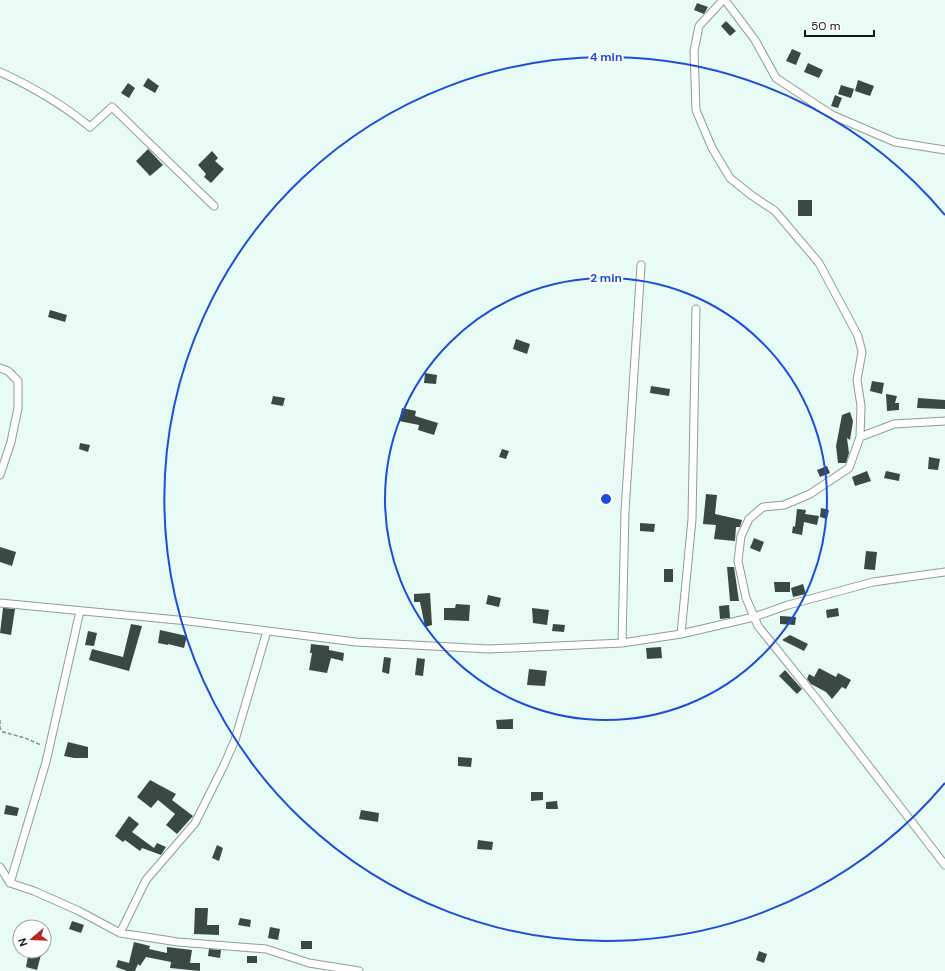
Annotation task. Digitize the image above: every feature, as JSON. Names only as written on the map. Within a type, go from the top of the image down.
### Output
[{"type":"street","points":[[945,150],[895,142],[832,115],[776,78],[755,40],[724,0],[699,26],[694,51],[696,110],[712,148],[730,178],[751,195],[775,211],[819,263],[858,336],[862,352],[857,380],[861,406],[860,437],[849,468],[810,494],[784,505],[763,507],[749,519],[741,536],[738,561],[746,598],[758,626],[825,709],[945,865]]},
{"type":"street","points":[[0,72],[34,88],[67,108],[90,127],[112,107],[214,206]]},
{"type":"street","points":[[622,643],[625,511],[641,265]]},
{"type":"street","points":[[681,634],[692,519],[696,309]]},
{"type":"street","points":[[0,368],[8,371],[18,381],[18,408],[11,442],[0,475]]},
{"type":"street","points":[[860,437],[894,424],[945,421]]},
{"type":"street","points":[[0,603],[267,631],[356,642],[489,649],[622,643],[681,634],[754,617],[788,605],[873,582],[945,572]]},
{"type":"street","points":[[10,884],[48,752],[80,611]]},
{"type":"street","points":[[120,933],[146,880],[195,823],[224,765],[235,740],[267,631]]},
{"type":"street","points":[[0,867],[10,884],[40,894],[79,911],[120,933],[178,942],[266,949],[309,962],[359,971]]},
{"type":"path","points":[[0,720],[0,728],[3,732],[25,738],[41,745],[48,752]]},
{"type":"building","points":[[697,3],[708,7],[704,14],[694,10]]},
{"type":"building","points":[[726,21],[736,31],[730,36],[721,26]]},
{"type":"building","points":[[792,49],[801,53],[796,65],[786,61]]},
{"type":"building","points":[[808,63],[823,70],[819,78],[804,72]]},
{"type":"building","points":[[148,78],[159,86],[155,93],[143,86]]},
{"type":"building","points":[[858,80],[874,86],[870,96],[855,91]]},
{"type":"building","points":[[128,83],[135,88],[129,98],[121,93]]},
{"type":"building","points":[[841,85],[854,89],[851,98],[838,94]]},
{"type":"building","points":[[835,95],[842,98],[838,108],[831,106]]},
{"type":"building","points":[[148,149],[163,165],[150,176],[136,161]]},
{"type":"building","points":[[212,151],[218,158],[215,161],[224,169],[211,183],[204,177],[206,174],[198,165]]},
{"type":"building","points":[[798,200],[812,200],[812,216],[798,216]]},
{"type":"building","points":[[50,310],[67,315],[65,322],[48,317]]},
{"type":"building","points":[[516,339],[530,344],[527,354],[513,349]]},
{"type":"building","points":[[425,373],[437,375],[436,384],[424,383]]},
{"type":"building","points":[[872,381],[884,383],[882,394],[870,391]]},
{"type":"building","points":[[651,386],[670,389],[669,396],[650,393]]},
{"type":"building","points":[[886,394],[897,396],[895,403],[899,403],[899,410],[887,411]]},
{"type":"building","points":[[273,396],[285,398],[283,406],[271,404]]},
{"type":"building","points":[[918,398],[945,400],[945,409],[917,408]]},
{"type":"building","points":[[402,408],[416,411],[415,416],[438,423],[434,435],[418,430],[419,425],[399,421]]},
{"type":"building","points":[[850,412],[853,421],[850,440],[847,438],[849,453],[846,463],[838,463],[836,446],[842,415]]},
{"type":"building","points":[[80,443],[90,445],[88,452],[79,449]]},
{"type":"building","points":[[502,449],[509,451],[506,459],[499,457]]},
{"type":"building","points":[[929,457],[940,459],[938,470],[928,469]]},
{"type":"building","points":[[827,466],[830,473],[820,477],[817,470]]},
{"type":"building","points":[[867,471],[871,481],[855,486],[852,477]]},
{"type":"building","points":[[886,471],[900,474],[899,481],[884,478]]},
{"type":"building","points":[[706,494],[717,495],[715,514],[742,520],[740,527],[736,527],[735,541],[714,539],[716,525],[703,524]]},
{"type":"building","points":[[821,508],[829,510],[827,519],[820,517]]},
{"type":"building","points":[[797,509],[806,510],[805,514],[819,516],[817,525],[804,522],[802,535],[792,533],[793,526],[795,527]]},
{"type":"building","points":[[640,523],[655,524],[654,532],[640,531]]},
{"type":"building","points":[[754,538],[764,542],[760,552],[750,548]]},
{"type":"building","points":[[0,547],[16,552],[12,566],[0,562]]},
{"type":"building","points":[[866,551],[877,552],[875,570],[864,569]]},
{"type":"building","points":[[727,567],[734,567],[739,601],[730,601]]},
{"type":"building","points":[[664,569],[673,569],[673,582],[664,582]]},
{"type":"building","points":[[774,582],[790,582],[790,592],[775,592]]},
{"type":"building","points":[[803,584],[806,594],[793,597],[791,588]]},
{"type":"building","points":[[430,593],[432,625],[425,627],[420,602],[414,602],[414,594]]},
{"type":"building","points":[[488,595],[501,598],[499,607],[486,604]]},
{"type":"building","points":[[456,604],[470,605],[469,621],[444,620],[444,608],[455,608]]},
{"type":"building","points":[[729,605],[730,618],[720,619],[719,606]]},
{"type":"building","points":[[3,608],[15,609],[11,635],[0,633]]},
{"type":"building","points":[[532,608],[549,610],[547,625],[533,623]]},
{"type":"building","points":[[838,608],[839,616],[827,618],[826,610]]},
{"type":"building","points":[[780,616],[796,617],[795,625],[780,624]]},
{"type":"building","points":[[131,624],[142,626],[129,671],[89,660],[92,649],[123,657]]},
{"type":"building","points":[[553,624],[565,625],[564,632],[552,631]]},
{"type":"building","points":[[160,630],[187,636],[184,648],[158,643]]},
{"type":"building","points":[[88,631],[97,633],[94,646],[85,645]]},
{"type":"building","points":[[790,635],[808,644],[804,651],[782,640]]},
{"type":"building","points":[[311,644],[329,646],[329,650],[344,653],[343,661],[331,658],[327,673],[309,670],[312,653],[310,653]]},
{"type":"building","points":[[661,647],[662,658],[647,659],[646,648]]},
{"type":"building","points":[[384,657],[391,658],[389,674],[382,672]]},
{"type":"building","points":[[417,658],[425,659],[423,676],[415,675]]},
{"type":"building","points":[[819,668],[836,677],[838,673],[851,680],[846,689],[842,687],[832,699],[826,692],[811,684],[807,679],[809,674],[814,677]]},
{"type":"building","points":[[529,669],[547,671],[545,686],[527,685]]},
{"type":"building","points":[[785,670],[802,689],[797,694],[779,676]]},
{"type":"building","points":[[513,719],[513,729],[497,729],[496,720]]},
{"type":"building","points":[[68,742],[88,747],[88,758],[64,756]]},
{"type":"building","points":[[458,757],[472,758],[471,767],[458,766]]},
{"type":"building","points":[[150,780],[176,794],[172,800],[193,816],[177,834],[166,825],[175,814],[158,800],[151,808],[137,797]]},
{"type":"building","points":[[531,792],[543,792],[543,800],[531,801]]},
{"type":"building","points":[[557,801],[558,809],[546,809],[546,802]]},
{"type":"building","points":[[6,805],[19,808],[17,816],[4,814]]},
{"type":"building","points":[[361,810],[379,813],[378,822],[359,819]]},
{"type":"building","points":[[129,816],[139,824],[132,832],[154,848],[157,843],[166,847],[161,855],[142,848],[140,851],[125,840],[123,842],[115,836]]},
{"type":"building","points":[[478,840],[493,842],[492,850],[477,849]]},
{"type":"building","points":[[217,845],[223,848],[219,861],[212,858]]},
{"type":"building","points":[[195,908],[208,908],[207,925],[219,925],[219,935],[194,934]]},
{"type":"building","points":[[240,918],[251,920],[250,927],[238,925]]},
{"type":"building","points":[[72,921],[84,925],[81,933],[69,929]]},
{"type":"building","points":[[270,927],[280,929],[278,940],[268,938]]},
{"type":"building","points":[[301,941],[312,941],[312,949],[301,949]]},
{"type":"building","points":[[134,942],[150,946],[149,949],[167,953],[167,947],[192,950],[190,963],[200,963],[200,971],[170,968],[171,962],[146,957],[140,966],[138,964],[135,971],[127,971],[116,967],[118,960],[129,963]]},
{"type":"building","points":[[209,949],[221,950],[220,958],[208,956]]},
{"type":"building","points":[[759,951],[767,954],[764,963],[756,960]]},
{"type":"building","points":[[247,956],[257,956],[257,963],[247,963]]},
{"type":"building","points":[[28,959],[40,959],[37,970],[26,967]]}]
